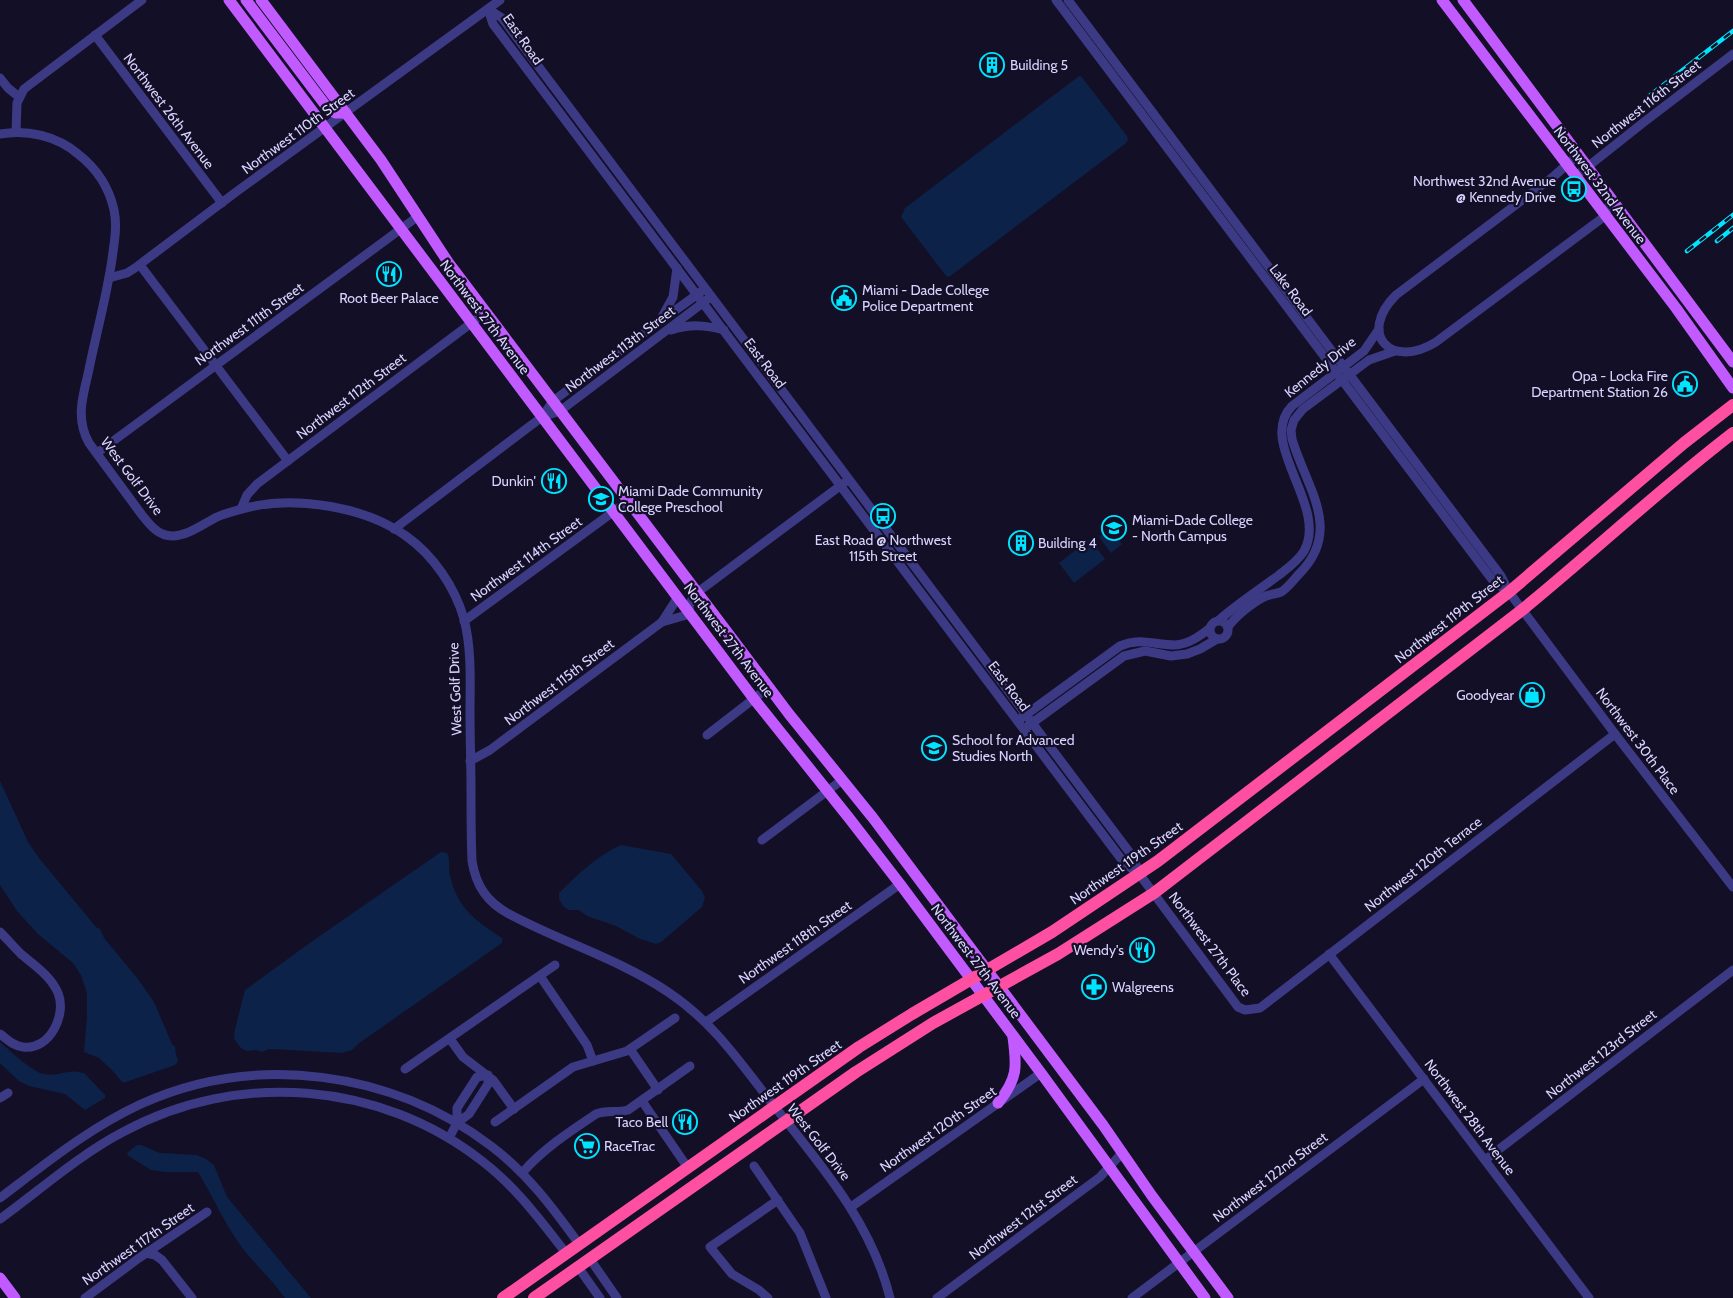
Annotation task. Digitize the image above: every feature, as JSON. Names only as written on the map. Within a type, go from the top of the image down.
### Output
[{"type":"highway","name":"Northwest 119th Street","points":[[502,1298],[859,1047],[1052,932],[1140,874],[1509,592],[1684,443],[1733,406]]},
{"type":"highway","points":[[534,1298],[786,1120],[895,1047],[1058,954],[1154,893],[1522,610],[1733,433]]},
{"type":"highway","points":[[579,1244],[590,1259]]},
{"type":"highway","points":[[566,1253],[578,1267]]},
{"type":"main road","name":"Northwest 27th Avenue","points":[[229,0],[754,699],[900,884],[1110,1166],[1205,1298]]},
{"type":"main road","points":[[246,0],[326,106],[335,113],[346,113]]},
{"type":"main road","name":"Northwest 27th Avenue","points":[[262,0],[381,160],[448,262],[805,735],[874,818],[1103,1125],[1152,1196],[1228,1298]]},
{"type":"main road","name":"Northwest 32nd Avenue","points":[[1442,0],[1676,308],[1733,388]]},
{"type":"main road","name":"Northwest 32nd Avenue","points":[[1463,0],[1733,362]]},
{"type":"main road","points":[[998,1103],[1009,1089],[1014,1078],[1016,1063],[1012,1035]]},
{"type":"main road","points":[[0,1278],[15,1298]]},
{"type":"street","points":[[16,132],[17,103],[19,97],[28,86],[142,0]]},
{"type":"street","name":"Northwest 110th Street","points":[[109,278],[127,273],[140,265],[500,0]]},
{"type":"street","name":"Lake Road","points":[[1056,0],[1494,582],[1509,592]]},
{"type":"street","name":"Lake Road","points":[[1068,0],[1501,576],[1509,592],[1522,610]]},
{"type":"street","name":"East Road","points":[[488,9],[493,24],[677,268],[701,292],[711,297],[844,482],[1027,726],[1125,864],[1140,874],[1154,893]]},
{"type":"street","name":"East Road","points":[[488,9],[502,18],[701,292],[703,303],[844,482]]},
{"type":"street","name":"Northwest 26th Avenue","points":[[95,35],[222,203]]},
{"type":"street","name":"Northwest 116th Street","points":[[1576,176],[1733,54]]},
{"type":"street","points":[[0,78],[19,97]]},
{"type":"street","name":"West Golf Drive","points":[[0,134],[16,132],[44,136],[66,145],[90,164],[100,177],[111,200],[116,218],[115,238],[109,278],[81,407],[81,420],[84,433],[97,453],[147,521],[164,535],[175,536],[185,534],[216,518],[241,509],[279,502],[317,505],[359,514],[394,529],[414,542],[435,565],[452,589],[464,621],[469,647],[470,670],[472,861],[477,882],[487,898],[499,909],[514,917],[645,978],[680,1000],[706,1022],[736,1056],[851,1207],[874,1250],[890,1298]]},
{"type":"street","name":"Kennedy Drive","points":[[1021,718],[1120,646],[1138,641],[1174,645],[1195,639],[1210,628],[1212,624],[1286,569],[1302,554],[1308,540],[1310,526],[1308,515],[1282,441],[1283,423],[1288,410],[1364,351],[1379,329],[1382,312],[1396,295],[1578,155]]},
{"type":"street","points":[[1605,216],[1611,200]]},
{"type":"street","name":"Kennedy Drive","points":[[1027,726],[1124,656],[1145,651],[1172,656],[1187,654],[1200,649],[1217,638],[1222,639],[1234,620],[1264,597],[1282,591],[1312,559],[1321,531],[1318,510],[1292,439],[1292,425],[1303,409],[1369,360],[1395,350],[1411,353],[1436,342],[1605,216]]},
{"type":"street","name":"Northwest 111th Street","points":[[97,453],[418,217]]},
{"type":"street","points":[[140,265],[288,461]]},
{"type":"street","points":[[658,322],[671,302],[677,268]]},
{"type":"street","name":"Northwest 113th Street","points":[[394,529],[542,417],[553,401],[701,292]]},
{"type":"street","name":"Northwest 113th Street","points":[[542,417],[560,411],[711,297]]},
{"type":"street","name":"Northwest 112th Street","points":[[241,509],[251,490],[486,312]]},
{"type":"street","points":[[666,332],[694,325],[724,330]]},
{"type":"street","points":[[1379,329],[1384,343],[1389,348],[1395,350]]},
{"type":"street","points":[[690,614],[691,601],[698,592],[844,482]]},
{"type":"street","name":"Northwest 114th Street","points":[[464,621],[628,501]]},
{"type":"street","points":[[1286,569],[1292,573],[1294,579]]},
{"type":"street","name":"Northwest 115th Street","points":[[662,622],[678,597]]},
{"type":"street","name":"Northwest 30th Place","points":[[1522,610],[1733,887]]},
{"type":"street","name":"Northwest 115th Street","points":[[470,761],[490,750],[662,622],[690,614]]},
{"type":"street","points":[[1218,621],[1224,622],[1228,627]]},
{"type":"street","points":[[1210,628],[1211,635],[1217,638]]},
{"type":"street","points":[[707,735],[769,687]]},
{"type":"street","name":"Northwest 120th Terrace","points":[[1246,1010],[1260,1008],[1615,734]]},
{"type":"street","points":[[762,840],[842,780]]},
{"type":"street","name":"Northwest 118th Street","points":[[706,1022],[900,884]]},
{"type":"street","name":"Northwest 27th Place","points":[[1154,893],[1238,1006],[1246,1010]]},
{"type":"street","points":[[0,932],[47,977],[57,992],[61,1006],[60,1017],[54,1028],[44,1040],[33,1046],[21,1047],[0,1034]]},
{"type":"street","name":"Northwest 28th Avenue","points":[[1329,954],[1589,1298]]},
{"type":"street","points":[[405,1069],[556,965]]},
{"type":"street","name":"Northwest 123rd Street","points":[[1485,1160],[1733,970]]},
{"type":"street","points":[[540,976],[587,1045],[593,1061]]},
{"type":"street","points":[[495,1122],[570,1070],[622,1053],[675,1018]]},
{"type":"street","points":[[450,1039],[463,1058],[493,1080],[514,1109]]},
{"type":"street","points":[[630,1049],[658,1090]]},
{"type":"street","points":[[522,1173],[543,1151],[596,1114],[606,1111],[618,1112],[628,1110],[690,1066]]},
{"type":"street","name":"Northwest 120th Street","points":[[851,1207],[1041,1073]]},
{"type":"street","points":[[0,1198],[81,1138],[117,1116],[170,1092],[216,1080],[252,1076],[279,1074],[321,1077],[350,1081],[404,1097],[457,1123],[491,1146],[522,1173],[546,1200],[579,1244]]},
{"type":"street","points":[[457,1123],[457,1108],[477,1077],[488,1075]]},
{"type":"street","points":[[449,1138],[457,1123],[469,1114],[484,1091],[488,1084],[488,1075]]},
{"type":"street","name":"Northwest 122nd Street","points":[[1132,1298],[1424,1079]]},
{"type":"street","points":[[472,1085],[478,1085],[484,1091]]},
{"type":"street","points":[[0,1219],[93,1150],[123,1132],[168,1112],[216,1098],[241,1094],[270,1092],[313,1093],[341,1097],[396,1112],[422,1123],[449,1138],[483,1162],[510,1185],[566,1253]]},
{"type":"street","points":[[642,1101],[688,1168]]},
{"type":"street","name":"Northwest 121st Street","points":[[937,1298],[1100,1177],[1122,1153]]},
{"type":"street","points":[[754,1166],[802,1237],[826,1298]]},
{"type":"street","points":[[768,1298],[724,1267],[710,1247],[778,1200]]},
{"type":"street","name":"Northwest 117th Street","points":[[85,1298],[146,1252],[207,1212]]},
{"type":"street","points":[[146,1252],[162,1260],[192,1298]]},
{"type":"street","points":[[590,1259],[617,1298]]},
{"type":"street","points":[[578,1267],[600,1298]]},
{"type":"water","points":[[1081,76],[1127,136],[1128,140],[949,277],[946,276],[901,217],[905,208]]},
{"type":"water","points":[[1110,528],[1122,544],[1111,553],[1099,537]]},
{"type":"water","points":[[1090,539],[1105,559],[1074,583],[1059,563]]},
{"type":"water","points":[[0,781],[28,842],[39,858],[96,927],[100,929],[104,938],[138,979],[154,1002],[172,1044],[176,1048],[178,1061],[175,1065],[123,1083],[99,1058],[84,1052],[87,993],[81,975],[73,963],[38,934],[17,911],[0,885]]},
{"type":"water","points":[[621,845],[671,854],[702,891],[705,898],[702,907],[661,942],[656,944],[638,938],[616,926],[587,916],[579,910],[569,910],[563,906],[559,899],[559,893],[580,873],[604,854]]},
{"type":"water","points":[[441,852],[447,853],[453,887],[463,905],[476,919],[502,938],[502,943],[352,1050],[342,1053],[269,1049],[262,1052],[257,1050],[246,1051],[241,1048],[234,1039],[245,990]]},
{"type":"water","points":[[0,1042],[22,1061],[40,1073],[49,1075],[73,1071],[84,1073],[105,1095],[105,1098],[85,1110],[65,1094],[29,1086],[19,1081],[0,1063]]},
{"type":"water","points":[[137,1145],[160,1153],[197,1155],[214,1165],[227,1197],[311,1298],[285,1298],[238,1242],[198,1172],[151,1170],[127,1155]]},
{"type":"railway","points":[[1648,97],[1733,31]]},
{"type":"railway","points":[[1687,251],[1733,215]]},
{"type":"railway","points":[[1717,241],[1733,228]]},
{"type":"place","name":"Building 5","points":[[992,65]]},
{"type":"place","name":"Northwest 32nd Avenue @ Kennedy Drive","points":[[1574,189]]},
{"type":"place","name":"Root Beer Palace","points":[[389,274]]},
{"type":"place","name":"Miami - Dade College Police Department","points":[[844,298]]},
{"type":"place","name":"Opa - Locka Fire Department Station 26","points":[[1685,384]]},
{"type":"place","name":"Dunkin'","points":[[554,481]]},
{"type":"place","name":"Miami Dade Community College Preschool","points":[[601,499]]},
{"type":"place","name":"East Road @ Northwest 115th Street","points":[[883,516]]},
{"type":"place","name":"Miami-Dade College - North Campus","points":[[1114,528]]},
{"type":"place","name":"Building 4","points":[[1021,543]]},
{"type":"place","name":"Goodyear","points":[[1532,695]]},
{"type":"place","name":"School for Advanced Studies North","points":[[934,748]]},
{"type":"place","name":"Wendy's","points":[[1142,950]]},
{"type":"place","name":"Walgreens","points":[[1094,987]]},
{"type":"place","name":"Taco Bell","points":[[685,1122]]},
{"type":"place","name":"RaceTrac","points":[[587,1146]]}]
